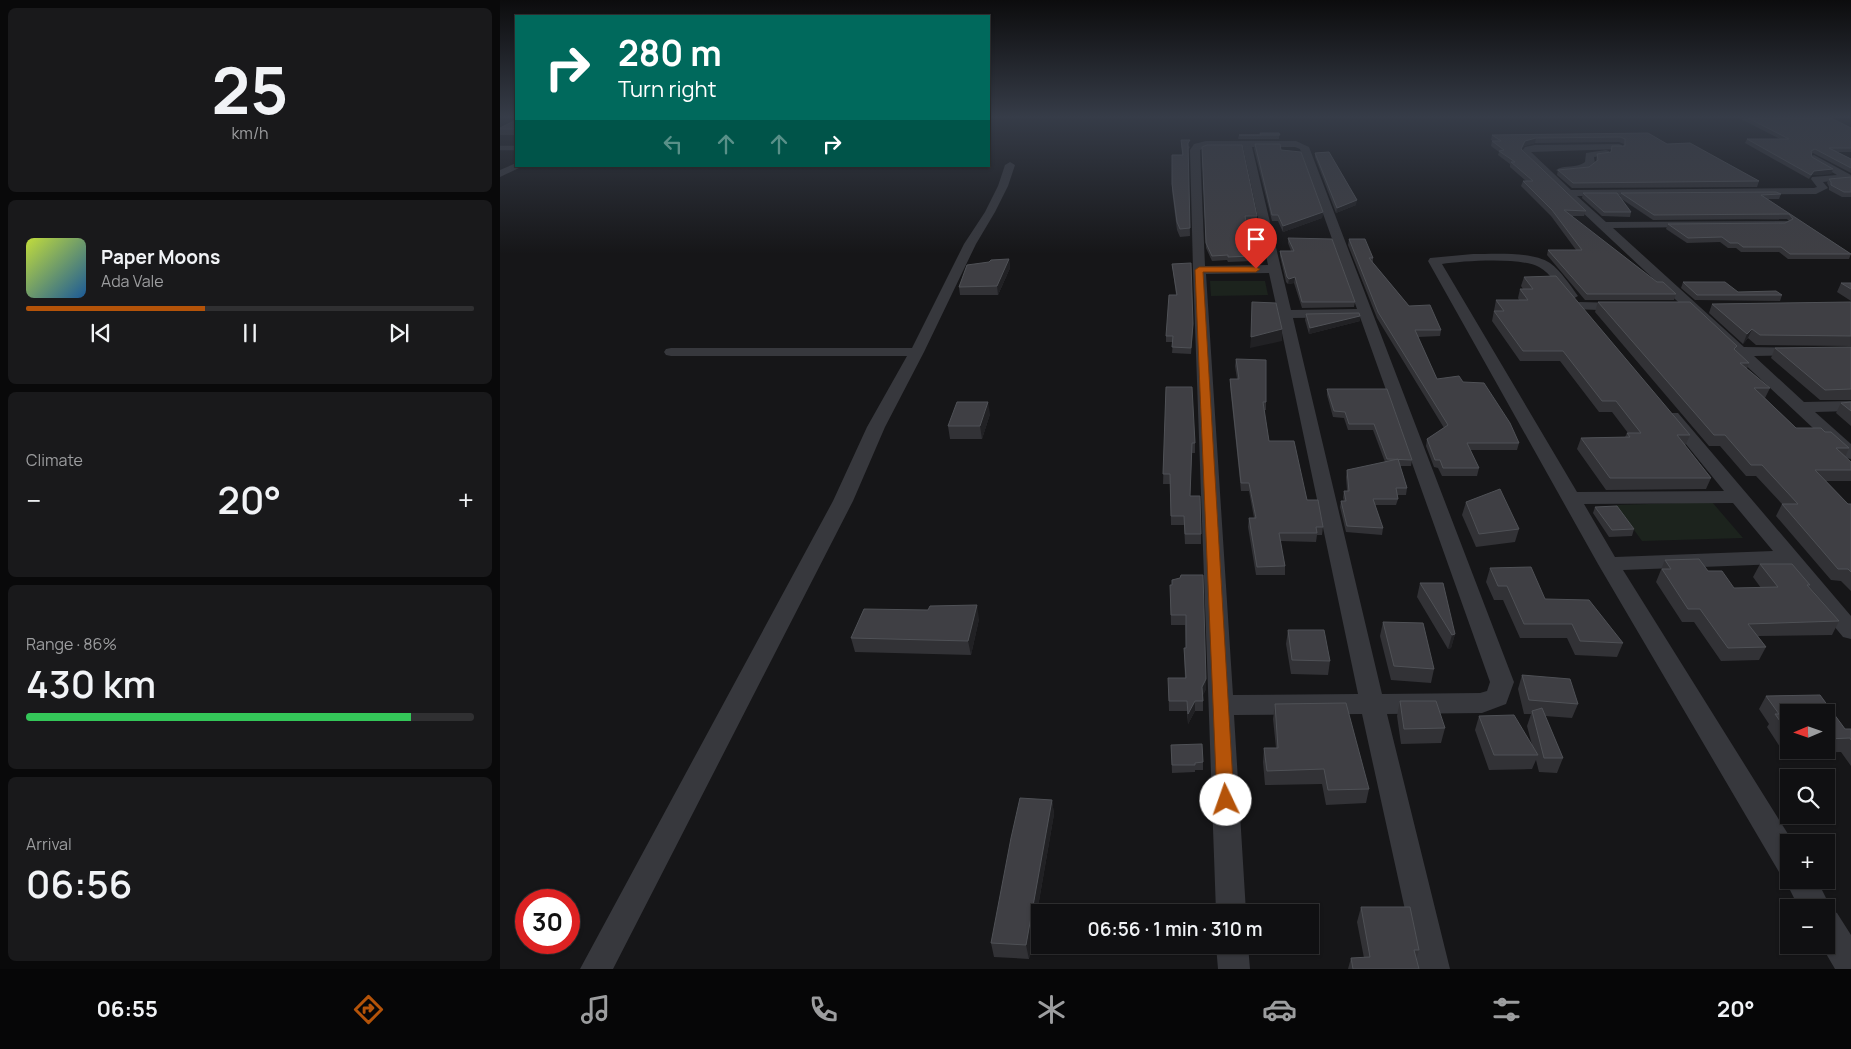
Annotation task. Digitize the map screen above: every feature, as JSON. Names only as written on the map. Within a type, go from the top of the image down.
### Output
[{"type":"street","points":[[1195,163],[1199,270],[1231,912],[1223,713],[1372,703]]},
{"type":"street","points":[[1251,163],[1372,703],[1434,969]]},
{"type":"street","points":[[1221,705],[1482,703],[1497,697],[1502,682],[1310,163]]},
{"type":"street","points":[[1537,163],[1691,307],[1743,352],[1851,454]]},
{"type":"street","points":[[1543,170],[1584,169],[1589,163]]},
{"type":"street","points":[[1823,163],[1850,178]]},
{"type":"street","points":[[500,174],[515,166]]},
{"type":"street","points":[[596,969],[843,501],[876,427],[917,352],[970,244],[990,212],[1003,186],[1010,166]]},
{"type":"street","points":[[1569,193],[1816,191],[1823,188],[1816,179],[1850,178]]},
{"type":"street","points":[[1602,225],[1782,223]]},
{"type":"street","points":[[1593,322],[1545,264],[1540,262],[1504,258],[1434,261],[1609,564],[1780,847]]},
{"type":"street","points":[[1199,270],[1275,269]]},
{"type":"street","points":[[1580,306],[1636,307]]},
{"type":"street","points":[[1673,307],[1711,307]]},
{"type":"street","points":[[1285,314],[1366,313]]},
{"type":"street","points":[[1743,352],[1812,351]]},
{"type":"street","points":[[671,352],[917,352]]},
{"type":"street","points":[[1662,405],[1851,631]]},
{"type":"street","points":[[1801,406],[1851,406]]},
{"type":"street","points":[[1572,498],[1738,497]]},
{"type":"street","points":[[1609,564],[1788,557]]},
{"type":"street","points":[[1835,939],[1851,965]]},
{"type":"street","points":[[1233,954],[1234,969]]},
{"type":"shaded area","points":[[1210,281],[1265,281],[1268,295],[1211,296]]},
{"type":"shaded area","points":[[1712,502],[1743,538],[1642,541],[1616,505]]},
{"type":"building","points":[[1172,163],[1188,163],[1190,228],[1180,229],[1177,222],[1172,184]]},
{"type":"building","points":[[1203,163],[1246,163],[1257,216],[1245,216],[1252,256],[1212,256],[1206,243]]},
{"type":"building","points":[[1260,163],[1305,163],[1323,212],[1283,226],[1278,215],[1272,215]]},
{"type":"building","points":[[1319,163],[1336,163],[1357,200],[1337,208]]},
{"type":"building","points":[[1512,163],[1536,163],[1586,211],[1564,210],[1657,282],[1663,282],[1676,294],[1587,294],[1548,250],[1582,250],[1552,210],[1523,181],[1533,181]]},
{"type":"building","points":[[1594,163],[1727,163],[1759,181],[1573,183],[1558,170],[1589,167]]},
{"type":"building","points":[[1790,163],[1823,163],[1833,169],[1814,171],[1811,175]]},
{"type":"building","points":[[1842,163],[1851,163],[1851,168]]},
{"type":"building","points":[[1851,177],[1851,192],[1844,192],[1831,185],[1829,179]]},
{"type":"building","points":[[1776,192],[1781,194],[1761,195],[1851,254],[1790,254],[1781,247],[1743,247],[1738,243],[1730,243],[1722,237],[1688,238],[1668,224],[1785,223],[1793,219],[1789,214],[1654,215],[1621,193]]},
{"type":"building","points":[[1583,193],[1617,193],[1631,212],[1604,212]]},
{"type":"building","points":[[1288,238],[1332,239],[1355,302],[1302,302],[1295,277],[1289,279],[1287,277],[1280,251],[1294,251]]},
{"type":"building","points":[[1349,239],[1365,239],[1373,258],[1369,258],[1409,306],[1430,305],[1441,330],[1415,330],[1437,379],[1459,376],[1463,382],[1484,383],[1510,423],[1519,443],[1467,443],[1479,468],[1443,468],[1440,460],[1435,460],[1427,439],[1448,425],[1378,312]]},
{"type":"building","points":[[1009,259],[997,286],[959,287],[967,265],[989,262],[991,260]]},
{"type":"building","points":[[1191,263],[1193,324],[1191,348],[1172,347],[1173,336],[1166,336],[1169,295],[1177,295],[1172,264]]},
{"type":"building","points":[[1556,276],[1690,435],[1677,435],[1711,478],[1610,478],[1581,438],[1630,437],[1627,433],[1641,433],[1616,401],[1602,401],[1563,351],[1523,351],[1494,311],[1504,311],[1496,300],[1528,300],[1520,289],[1533,289],[1524,277]]},
{"type":"building","points":[[1683,282],[1725,282],[1738,292],[1776,291],[1782,295],[1697,295]]},
{"type":"building","points":[[1841,283],[1851,283],[1851,289]]},
{"type":"building","points":[[1252,302],[1276,303],[1282,329],[1251,337]]},
{"type":"building","points":[[1598,302],[1690,302],[1737,346],[1734,349],[1749,363],[1740,363],[1770,388],[1754,388],[1796,428],[1821,428],[1825,432],[1831,432],[1849,448],[1836,448],[1851,462],[1851,470],[1815,470],[1848,504],[1851,504],[1851,572],[1848,569],[1838,569],[1782,504],[1798,504],[1762,465],[1751,465],[1725,435],[1714,435]]},
{"type":"building","points":[[1851,302],[1851,336],[1760,335],[1752,329],[1747,334],[1712,304]]},
{"type":"building","points":[[1359,313],[1360,316],[1310,328],[1306,314]]},
{"type":"building","points":[[1851,347],[1851,389],[1825,390],[1775,348]]},
{"type":"building","points":[[1236,359],[1266,360],[1266,402],[1263,402],[1269,441],[1294,441],[1307,500],[1318,500],[1323,527],[1316,527],[1317,533],[1279,533],[1285,566],[1257,567],[1249,518],[1256,518],[1249,483],[1241,483],[1230,379],[1239,379]]},
{"type":"building","points":[[1166,387],[1192,387],[1195,443],[1192,443],[1190,496],[1200,496],[1201,534],[1185,534],[1184,516],[1171,516],[1170,474],[1163,474]]},
{"type":"building","points":[[1327,389],[1387,389],[1412,460],[1387,459],[1374,424],[1349,424],[1345,412],[1334,411]]},
{"type":"building","points":[[957,402],[988,402],[980,426],[948,426]]},
{"type":"building","points":[[1851,402],[1851,411],[1841,403]]},
{"type":"building","points":[[1398,459],[1407,488],[1396,488],[1398,499],[1373,499],[1383,528],[1347,526],[1341,501],[1346,501],[1344,491],[1349,491],[1347,470]]},
{"type":"building","points":[[1500,489],[1519,529],[1479,534],[1466,502]]},
{"type":"building","points":[[1617,506],[1634,529],[1612,530],[1595,507]]},
{"type":"building","points":[[1699,559],[1708,571],[1722,571],[1734,588],[1778,587],[1760,564],[1792,564],[1810,585],[1807,585],[1839,621],[1748,624],[1766,647],[1728,648],[1700,609],[1688,609],[1662,569],[1671,569],[1665,560]]},
{"type":"building","points":[[1531,567],[1545,599],[1589,600],[1623,643],[1580,641],[1572,624],[1524,624],[1507,586],[1498,586],[1490,568]]},
{"type":"building","points":[[1181,575],[1203,575],[1206,679],[1202,687],[1203,701],[1195,701],[1188,714],[1187,701],[1169,701],[1168,678],[1186,678],[1184,648],[1186,648],[1186,615],[1171,615],[1170,585],[1172,585],[1172,580],[1180,578]]},
{"type":"building","points":[[1420,583],[1443,583],[1455,634],[1452,635]]},
{"type":"building","points":[[977,605],[968,641],[851,638],[864,609],[928,610],[930,606]]},
{"type":"building","points":[[1383,622],[1423,623],[1434,669],[1394,666]]},
{"type":"building","points":[[1288,630],[1324,630],[1330,661],[1292,660]]},
{"type":"building","points":[[1522,675],[1570,679],[1578,704],[1529,700]]},
{"type":"building","points":[[1820,695],[1827,704],[1780,704],[1780,721],[1775,714],[1779,714],[1766,696]]},
{"type":"building","points":[[1400,701],[1436,701],[1445,728],[1404,729]]},
{"type":"building","points":[[1346,703],[1369,789],[1328,790],[1324,769],[1267,771],[1264,748],[1278,748],[1275,704]]},
{"type":"building","points":[[1542,708],[1563,758],[1544,758],[1532,711]]},
{"type":"building","points":[[1514,715],[1538,755],[1494,755],[1479,716]]},
{"type":"building","points":[[1835,715],[1845,729],[1851,729],[1851,740],[1850,738],[1835,739]]},
{"type":"building","points":[[1202,744],[1203,762],[1195,763],[1195,765],[1172,765],[1171,745]]},
{"type":"building","points":[[1020,798],[1052,800],[1033,904],[1031,904],[1031,917],[1026,945],[991,943]]},
{"type":"building","points":[[1361,907],[1410,907],[1419,950],[1414,950],[1419,969],[1353,969],[1351,958],[1370,957]]},
{"type":"route","points":[[1226,800],[1199,270],[1256,269]]}]
